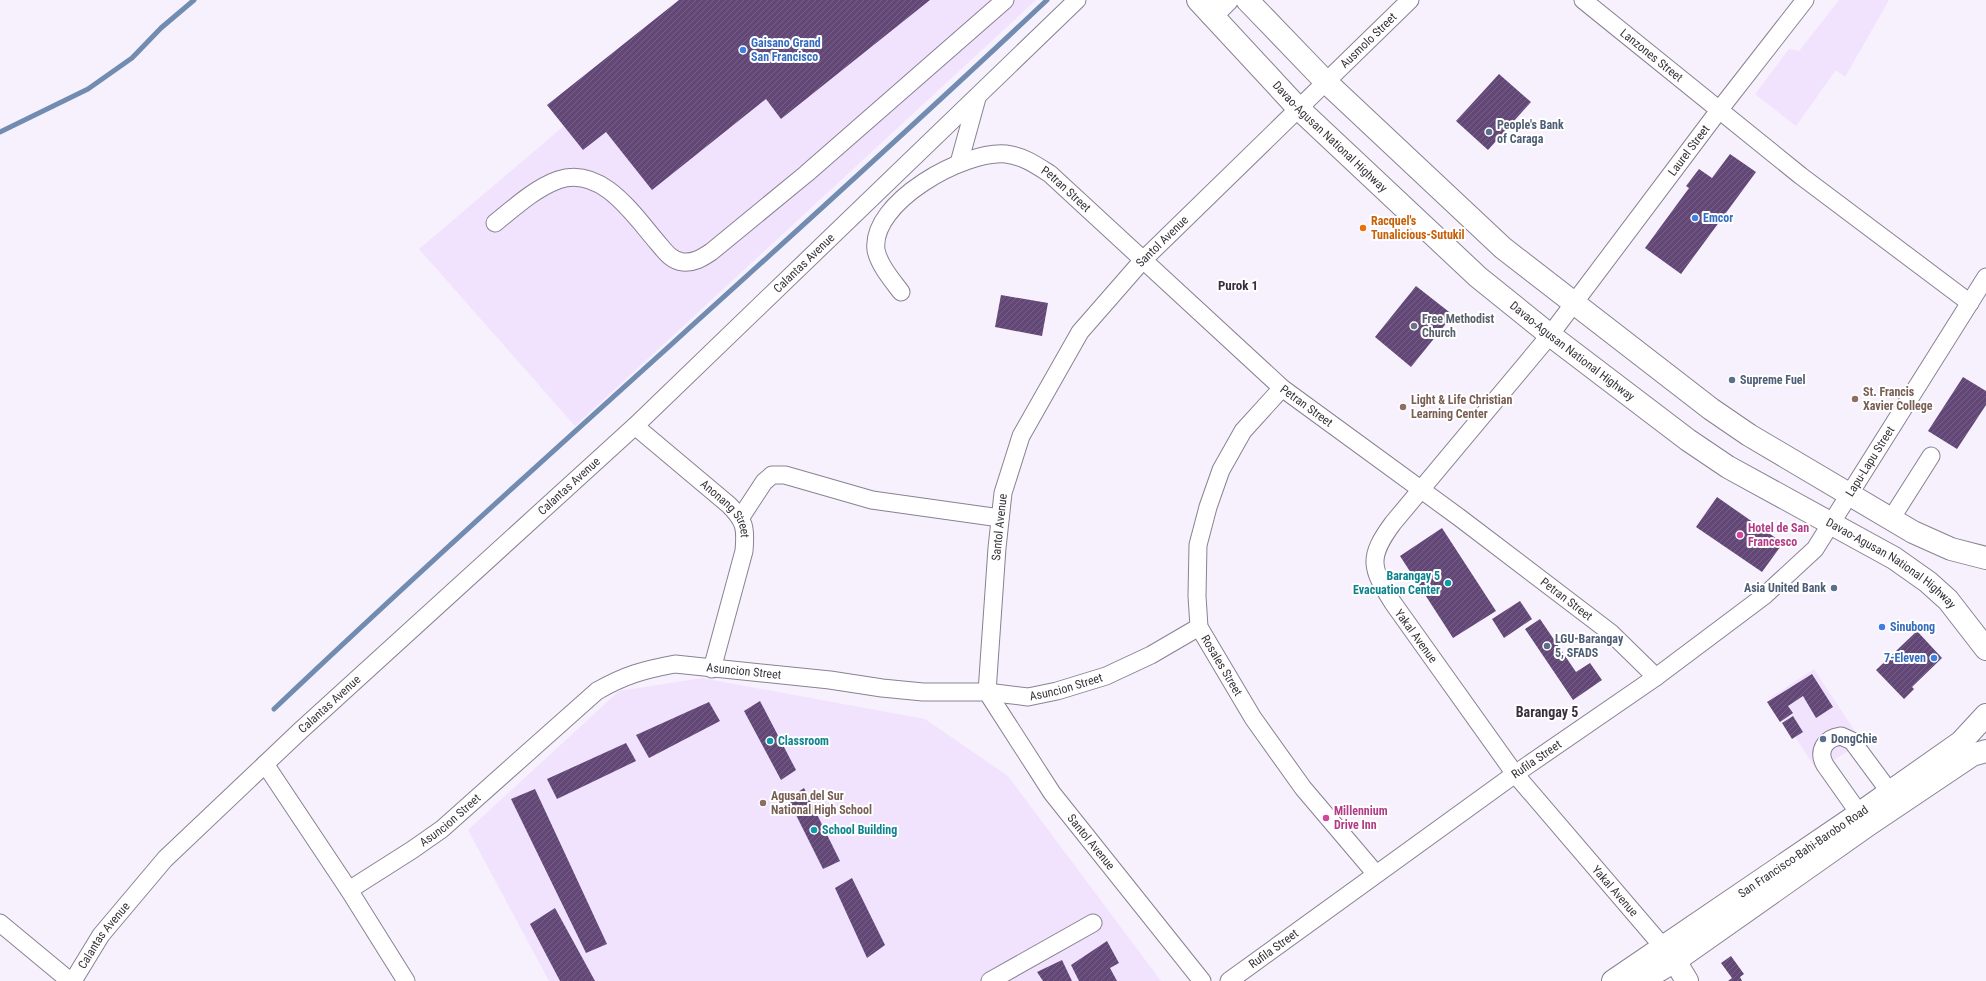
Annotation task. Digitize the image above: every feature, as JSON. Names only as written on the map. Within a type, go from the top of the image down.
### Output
[{"type":"main road","points":[[1247,0],[1325,81],[1503,248],[1575,302],[1711,409],[1749,435],[1913,532],[1950,549],[1986,558]]},
{"type":"main road","name":"Davao-Agusan National Highway","points":[[1212,5],[1298,108],[1472,272],[1550,335],[1688,440],[1728,467],[1894,558],[1928,582],[1948,600],[1986,649]]},
{"type":"main road","name":"San Francisco-Bahi-Barobo Road","points":[[1864,819],[1889,791],[1961,742],[1986,715]]},
{"type":"main road","name":"San Francisco-Bahi-Barobo Road","points":[[1641,981],[1670,954],[1864,819],[1972,755],[1986,751]]},
{"type":"main road","points":[[1670,954],[1687,981]]},
{"type":"main road","name":"San Francisco-Bahi-Barobo Road","points":[[1613,981],[1670,954]]},
{"type":"street","points":[[495,223],[540,188],[560,179],[585,178],[608,188],[620,199],[669,256],[682,262],[696,261],[711,252],[806,174],[1005,0]]},
{"type":"street","name":"Calantas Avenue","points":[[71,981],[101,935],[164,859],[635,426],[1077,0]]},
{"type":"street","name":"Ausmolo Street","points":[[1298,108],[1410,0]]},
{"type":"street","name":"Lanzones Street","points":[[1583,0],[1720,109],[1801,176],[1970,303]]},
{"type":"street","name":"Laurel Street","points":[[1575,302],[1720,109],[1805,0]]},
{"type":"street","points":[[959,163],[977,97]]},
{"type":"street","name":"Santol Avenue","points":[[1202,981],[1052,793],[987,692],[1000,518],[1003,493],[1021,436],[1080,332],[1142,261],[1298,108]]},
{"type":"street","name":"Petran Street","points":[[901,292],[883,266],[876,251],[878,231],[888,215],[913,189],[925,180],[959,163],[984,155],[1006,154],[1027,159],[1050,174],[1142,261],[1282,388],[1460,518],[1611,633],[1656,677]]},
{"type":"street","name":"Lapu-Lapu Street","points":[[1830,524],[1986,277]]},
{"type":"street","name":"Yakal Avenue","points":[[1575,302],[1550,335],[1393,523],[1380,540],[1374,559],[1378,580],[1393,603],[1515,774],[1670,954]]},
{"type":"street","name":"Rosales Street","points":[[1282,388],[1243,431],[1221,470],[1208,507],[1198,545],[1197,596],[1199,627],[1253,718],[1303,788],[1376,874]]},
{"type":"street","name":"Anonang Street","points":[[635,426],[741,517],[746,533],[744,551],[712,669]]},
{"type":"street","points":[[1891,519],[1931,456]]},
{"type":"street","points":[[741,517],[764,482],[772,475],[786,475],[872,500],[1000,518]]},
{"type":"street","name":"Rufila Street","points":[[1229,981],[1515,774],[1656,677],[1764,596],[1792,572],[1815,548],[1830,524]]},
{"type":"street","name":"Asuncion Street","points":[[349,890],[442,829],[597,691],[620,678],[650,669],[675,664],[830,680],[889,689],[923,692],[987,692],[1028,697],[1057,691],[1106,676],[1151,655],[1199,627]]},
{"type":"street","points":[[1864,819],[1822,760],[1822,749],[1829,739],[1840,736],[1852,741],[1889,791]]},
{"type":"street","points":[[266,764],[349,890],[406,981]]},
{"type":"street","points":[[0,923],[71,981]]},
{"type":"street","points":[[994,980],[1093,923]]},
{"type":"shaded area","points":[[679,0],[1036,0],[575,426],[419,249],[564,126]]},
{"type":"shaded area","points":[[1839,0],[1889,0],[1845,77],[1836,70],[1796,126],[1755,94],[1789,49],[1799,51]]},
{"type":"shaded area","points":[[1814,669],[1862,742],[1817,771],[1770,698]]},
{"type":"shaded area","name":"Agusan del Sur National High School","points":[[702,678],[925,719],[1008,776],[1161,981],[549,981],[468,830],[619,691]]},
{"type":"building","name":"Gaisano Grand San Francisco","points":[[679,0],[930,0],[781,119],[766,99],[652,190],[606,132],[583,150],[547,105]]},
{"type":"building","points":[[1499,74],[1531,102],[1488,150],[1456,121]]},
{"type":"building","name":"Emcor","points":[[1730,154],[1756,172],[1681,274],[1645,248],[1689,188],[1686,186],[1699,169],[1712,178]]},
{"type":"building","name":"Free Methodist Church","points":[[1416,286],[1453,315],[1411,367],[1375,337]]},
{"type":"building","points":[[1001,295],[1048,303],[1042,336],[995,327]]},
{"type":"building","points":[[1963,377],[1986,391],[1986,405],[1957,449],[1928,431]]},
{"type":"building","name":"Hotel de San Francesco","points":[[1717,497],[1783,543],[1762,572],[1696,527]]},
{"type":"building","name":"Barangay 5 Evacuation Center","points":[[1442,528],[1496,611],[1453,638],[1400,556]]},
{"type":"building","points":[[1520,601],[1532,619],[1504,638],[1492,619]]},
{"type":"building","name":"LGU-Barangay 5, SFADS","points":[[1540,619],[1576,672],[1590,663],[1602,680],[1573,700],[1525,629]]},
{"type":"building","points":[[1917,631],[1942,658],[1912,687],[1914,689],[1904,699],[1876,670]]},
{"type":"building","points":[[1812,674],[1833,707],[1816,718],[1803,696],[1788,706],[1793,713],[1780,722],[1767,702]]},
{"type":"building","name":"Classroom","points":[[760,701],[796,770],[781,780],[744,711]]},
{"type":"building","points":[[709,702],[720,721],[649,758],[636,735]]},
{"type":"building","points":[[1793,716],[1803,732],[1792,739],[1782,723]]},
{"type":"building","points":[[626,743],[636,761],[557,799],[547,779]]},
{"type":"building","name":"School Building","points":[[804,788],[840,861],[823,869],[788,799]]},
{"type":"building","points":[[535,789],[607,944],[586,953],[511,799]]},
{"type":"building","points":[[852,878],[885,945],[867,958],[835,888]]},
{"type":"building","points":[[555,908],[595,981],[560,981],[530,924]]},
{"type":"building","points":[[1107,941],[1119,963],[1110,968],[1117,981],[1079,981],[1071,965]]},
{"type":"building","points":[[1731,956],[1744,974],[1740,977],[1742,981],[1728,981],[1732,978],[1721,963]]},
{"type":"building","points":[[1062,960],[1072,981],[1043,981],[1037,972]]},
{"type":"waterway","points":[[0,132],[88,89],[132,58],[161,28],[194,0]]},
{"type":"waterway","points":[[274,709],[466,530],[855,178],[1047,0]]},
{"type":"place","name":"Gaisano Grand San Francisco","points":[[743,50]]},
{"type":"place","name":"People's Bank of Caraga","points":[[1489,132]]},
{"type":"place","name":"Emcor","points":[[1695,218]]},
{"type":"place","name":"Racquel's Tunalicious-Sutukil","points":[[1363,228]]},
{"type":"place","name":"Free Methodist Church","points":[[1414,326]]},
{"type":"place","name":"Supreme Fuel","points":[[1732,380]]},
{"type":"place","name":"St. Francis Xavier College","points":[[1855,399]]},
{"type":"place","name":"Light & Life Christian Learning Center","points":[[1403,407]]},
{"type":"place","name":"Hotel de San Francesco","points":[[1740,535]]},
{"type":"place","name":"Barangay 5 Evacuation Center","points":[[1448,583]]},
{"type":"place","name":"Asia United Bank","points":[[1834,588]]},
{"type":"place","name":"Sinubong","points":[[1882,627]]},
{"type":"place","name":"LGU-Barangay 5, SFADS","points":[[1547,646]]},
{"type":"place","name":"7-Eleven","points":[[1934,658]]},
{"type":"place","name":"DongChie","points":[[1823,739]]},
{"type":"place","name":"Classroom","points":[[770,741]]},
{"type":"place","name":"Agusan del Sur National High School","points":[[763,803]]},
{"type":"place","name":"Millennium Drive Inn","points":[[1326,818]]},
{"type":"place","name":"School Building","points":[[814,830]]},
{"type":"district","name":"Purok 1","points":[[1238,285]]},
{"type":"district","name":"Barangay 5","points":[[1547,712]]}]
